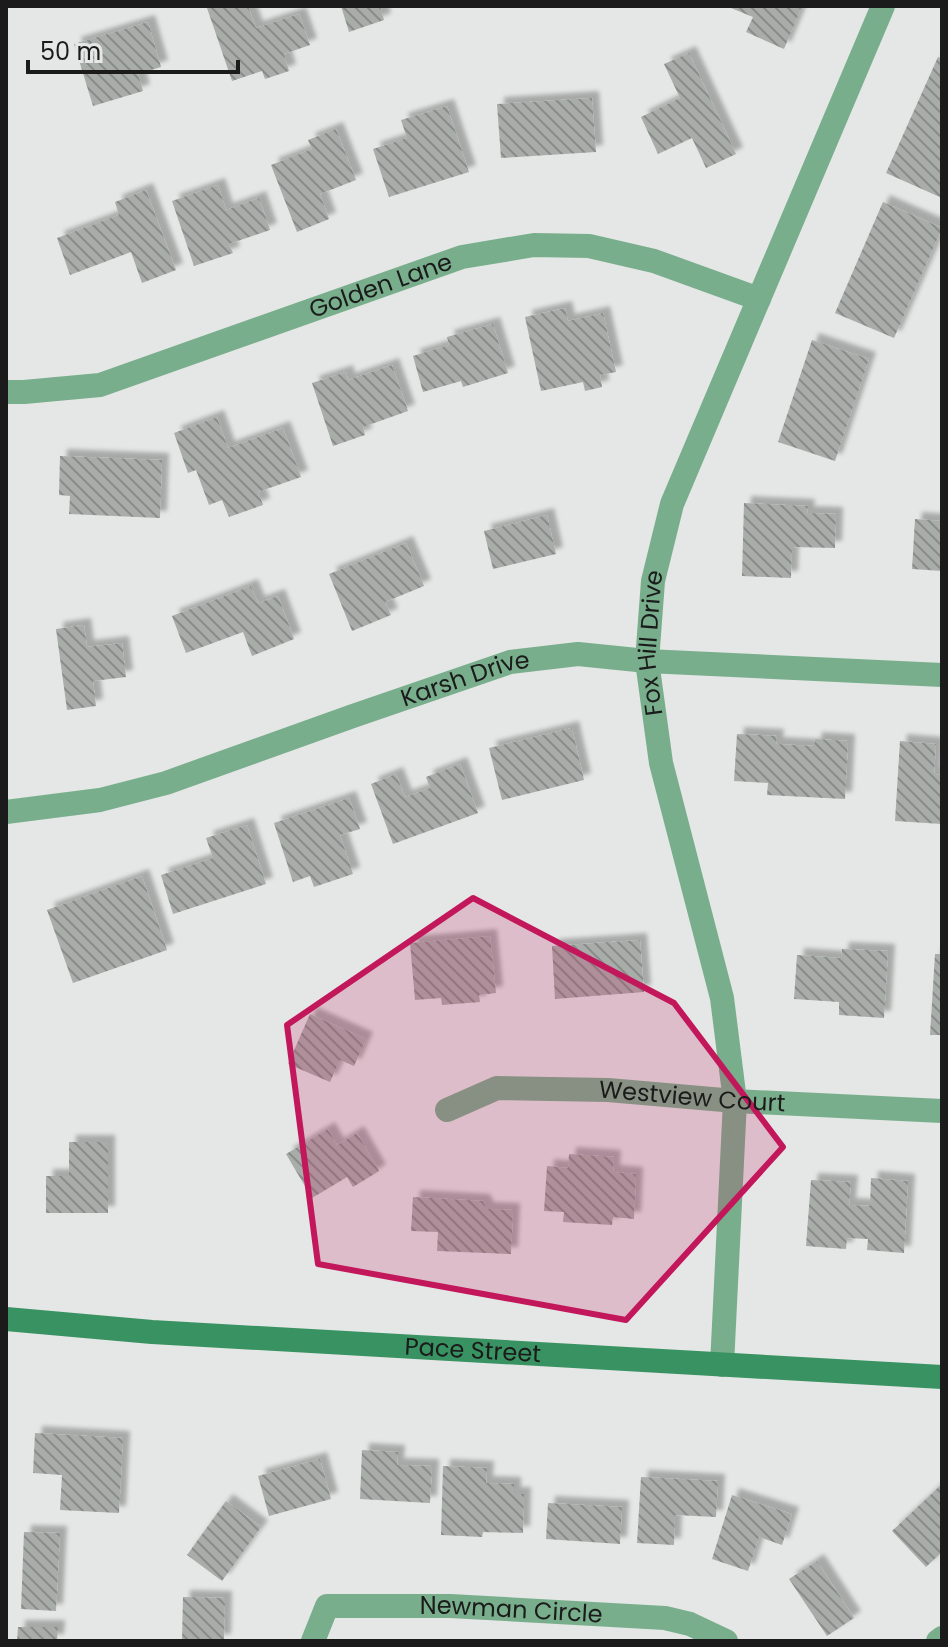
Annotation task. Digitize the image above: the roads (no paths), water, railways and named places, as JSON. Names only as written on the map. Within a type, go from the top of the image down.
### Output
[{"type":"main road","name":"Pace Street","points":[[6,1319],[152,1332],[942,1377]]},
{"type":"street","name":"Fox Hill Drive","points":[[722,1365],[735,1101],[722,998],[661,763],[647,661],[653,581],[672,504],[883,6]]},
{"type":"street","name":"Golden Lane","points":[[6,392],[100,385],[462,257],[534,245],[589,246],[641,258],[759,299]]},
{"type":"street","name":"Karsh Drive","points":[[6,812],[100,800],[166,783],[510,662],[578,654],[647,661],[942,675]]},
{"type":"street","name":"Westview Court","points":[[447,1110],[497,1088],[608,1090],[735,1101],[942,1111]]},
{"type":"street","name":"Newman Circle","points":[[313,1641],[327,1606],[450,1606],[665,1618],[690,1624],[726,1641]]}]
